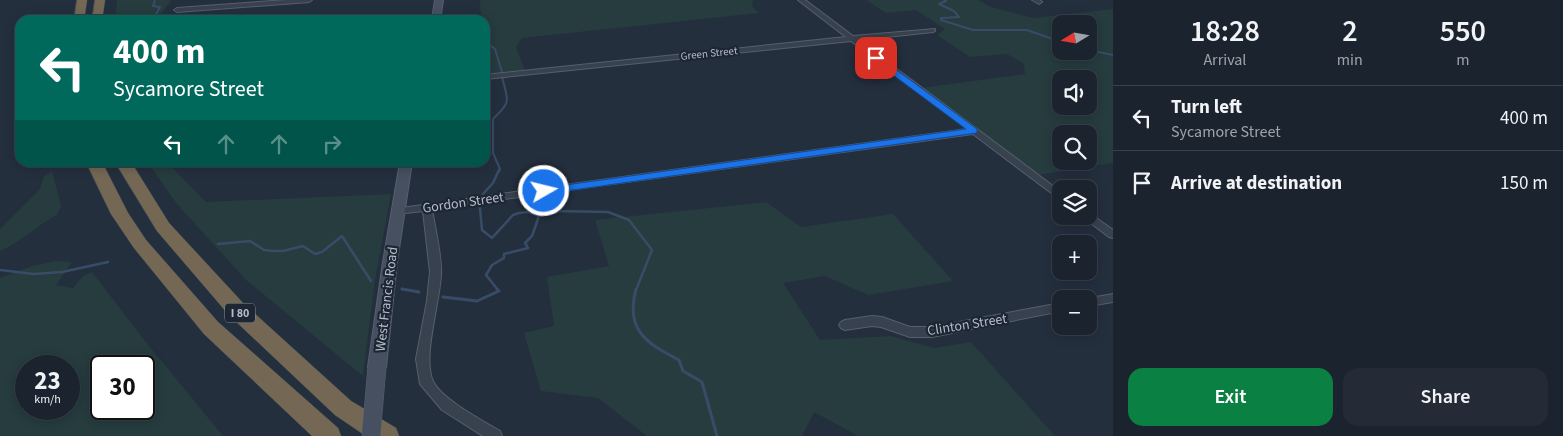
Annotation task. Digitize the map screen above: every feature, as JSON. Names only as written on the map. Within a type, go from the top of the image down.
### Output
[{"type":"highway","points":[[80,15],[82,0]]},
{"type":"highway","points":[[98,15],[100,0]]},
{"type":"highway","name":"I 80","points":[[96,167],[120,214],[140,244],[210,328],[329,436]]},
{"type":"highway","name":"I 80","points":[[126,167],[163,227],[236,309],[343,408],[386,436]]},
{"type":"street","points":[[206,8],[211,0]]},
{"type":"street","points":[[177,10],[309,0]]},
{"type":"street","points":[[437,15],[439,0]]},
{"type":"street","points":[[800,0],[1052,189]]},
{"type":"street","name":"Green Street","points":[[490,76],[933,30]]},
{"type":"street","name":"Gordon Street","points":[[397,211],[974,131]]},
{"type":"street","name":"West Francis Road","points":[[371,436],[377,367],[397,211],[405,167]]},
{"type":"street","points":[[427,207],[436,272],[433,301],[422,359],[427,384],[446,406],[495,436]]},
{"type":"street","points":[[1097,223],[1113,235]]},
{"type":"street","points":[[1097,301],[1113,298]]},
{"type":"street","name":"Clinton Street","points":[[845,325],[872,321],[882,322],[910,332],[932,332],[1052,309]]},
{"type":"green space","points":[[117,0],[171,0],[160,15],[116,15]]},
{"type":"green space","points":[[480,0],[753,0],[752,6],[759,13],[522,38],[516,47],[525,71],[490,74],[490,15],[481,15]]},
{"type":"green space","points":[[866,0],[978,0],[991,7],[1033,18],[1052,16],[1052,60],[1098,60],[1098,15],[1060,15],[1113,9],[1113,163],[1097,166],[1097,125],[1052,125],[1052,170],[1069,170],[1038,175],[921,88],[1025,74],[1024,64],[1007,54],[970,57],[937,35],[945,29],[916,10],[886,13]]},
{"type":"green space","points":[[151,167],[172,167],[206,202],[391,194],[375,280],[363,376],[246,280],[177,204]]},
{"type":"green space","points":[[52,171],[61,206],[57,215],[0,251],[0,229],[40,189],[44,176]]},
{"type":"green space","points":[[766,202],[801,227],[893,214],[953,281],[868,295],[825,276],[783,283],[820,340],[891,336],[934,348],[971,342],[1055,436],[858,436],[814,412],[802,436],[647,436],[598,398],[541,391],[524,333],[554,326],[547,277],[609,266],[595,220]]},
{"type":"green space","points":[[55,261],[72,262],[56,285],[73,288],[83,276],[92,272],[145,341],[223,436],[0,436],[0,278],[33,266]]},
{"type":"waterway","points":[[155,0],[153,6],[160,7],[156,15]]},
{"type":"waterway","points":[[944,0],[946,1],[939,4],[954,11],[959,17],[941,18],[941,20],[973,30],[1027,30],[1052,39]]},
{"type":"waterway","points":[[490,45],[495,49],[502,72]]},
{"type":"waterway","points":[[1098,52],[1113,55]]},
{"type":"waterway","points":[[499,172],[500,169],[493,153],[493,119],[506,104],[507,100],[502,77]]},
{"type":"waterway","points":[[483,194],[493,183],[499,170]]},
{"type":"waterway","points":[[480,208],[482,230],[492,238],[513,215],[528,212],[539,216]]},
{"type":"waterway","points":[[539,216],[555,211],[608,212],[629,220],[652,250],[636,290]]},
{"type":"waterway","points":[[498,290],[486,275],[492,265],[504,258],[504,254],[528,248],[525,243],[532,236],[539,216]]},
{"type":"waterway","points":[[218,244],[250,241],[264,250],[273,251],[283,251],[303,246],[315,254],[322,252],[342,236],[371,281]]},
{"type":"waterway","points":[[0,270],[34,274],[62,272],[108,262]]},
{"type":"waterway","points":[[406,290],[402,289],[419,292]]},
{"type":"waterway","points":[[636,289],[633,303],[633,315],[636,325],[648,341],[679,360],[683,371],[702,382],[717,436]]},
{"type":"waterway","points":[[443,297],[477,301],[498,290]]},
{"type":"route","points":[[544,191],[974,131],[876,58]]}]
